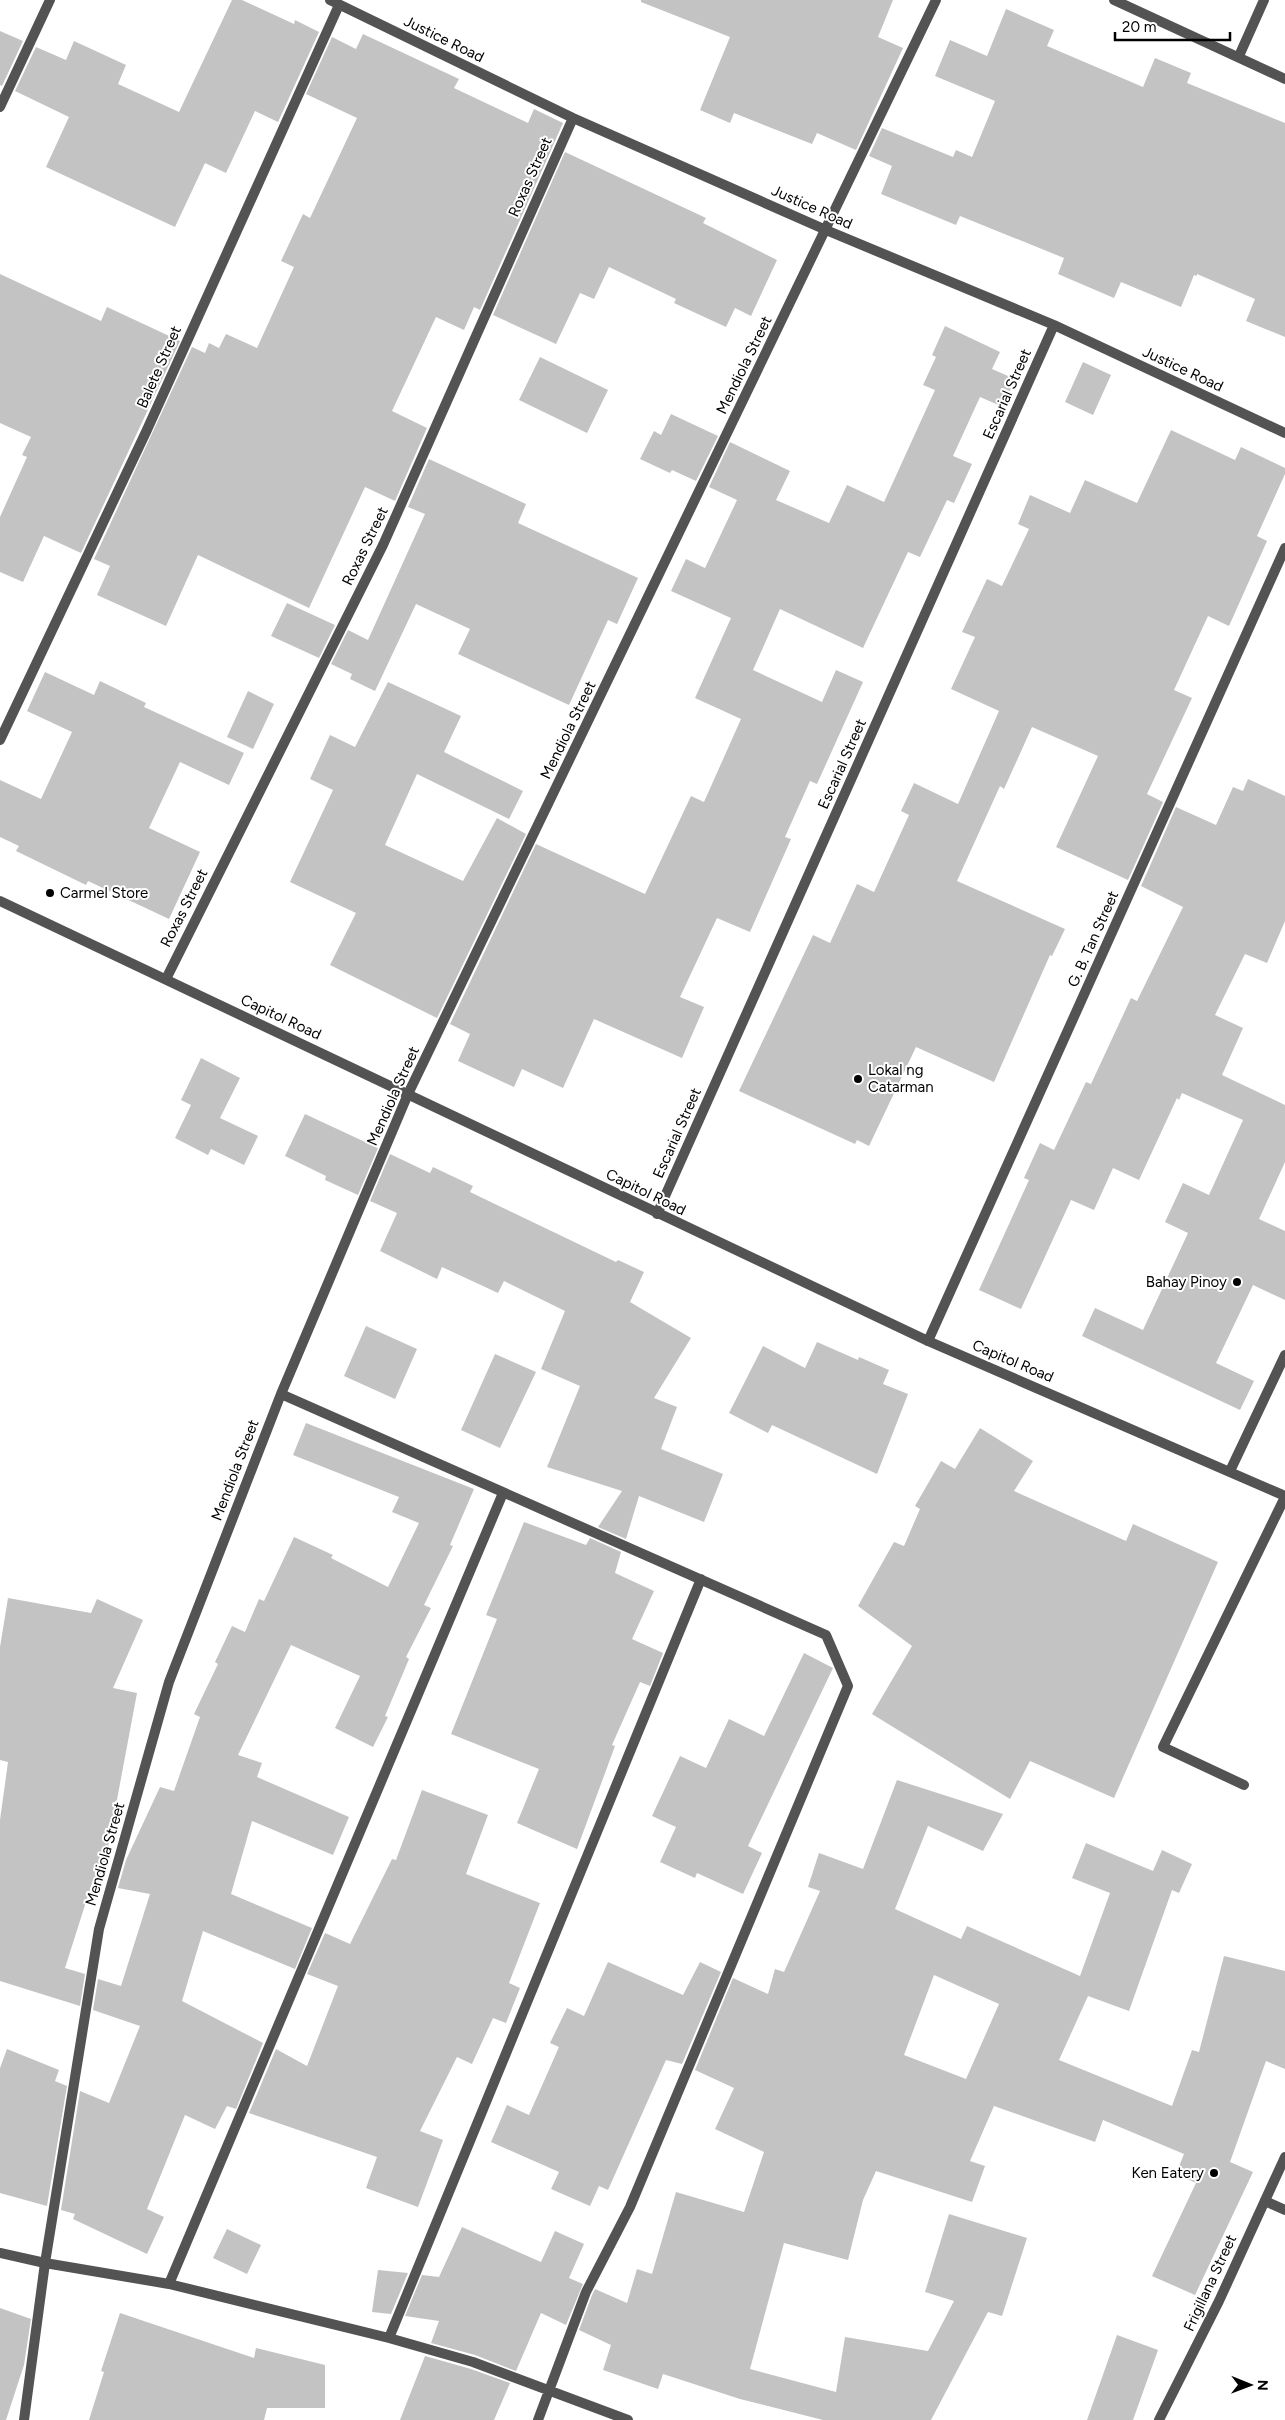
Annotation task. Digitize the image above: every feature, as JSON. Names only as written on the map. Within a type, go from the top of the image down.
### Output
[{"type":"street","points":[[0,107],[50,0]]},
{"type":"street","name":"Mendiola Street","points":[[24,2420],[44,2263],[100,1929],[169,1682],[281,1394],[408,1094],[936,0]]},
{"type":"street","points":[[1114,0],[1239,56],[1285,79]]},
{"type":"street","points":[[1239,56],[1264,0]]},
{"type":"street","name":"Justice Road","points":[[334,2],[573,118],[826,230],[1054,325],[1285,433]]},
{"type":"street","name":"Balete Street","points":[[0,740],[146,432],[334,2]]},
{"type":"street","name":"Roxas Street","points":[[166,979],[384,546],[573,118]]},
{"type":"street","name":"Escarial Street","points":[[657,1214],[1054,325]]},
{"type":"street","name":"G. B. Tan Street","points":[[928,1341],[1285,548]]},
{"type":"street","name":"Capitol Road","points":[[0,901],[928,1341],[1230,1471],[1285,1497]]},
{"type":"street","points":[[1230,1471],[1285,1355]]},
{"type":"street","points":[[281,1394],[826,1635],[848,1686],[630,2206],[586,2292],[538,2420]]},
{"type":"street","points":[[169,2284],[503,1493]]},
{"type":"street","points":[[1244,1785],[1163,1747],[1285,1497]]},
{"type":"street","points":[[389,2338],[700,1579]]},
{"type":"street","name":"Frigillana Street","points":[[1159,2420],[1219,2301],[1285,2157]]},
{"type":"street","points":[[1265,2201],[1285,2210]]},
{"type":"street","points":[[0,2253],[44,2263],[169,2284],[389,2338],[473,2362],[628,2420]]},
{"type":"building","points":[[232,0],[242,0],[294,24],[295,20],[319,32],[278,122],[255,111],[226,173],[205,163],[175,227],[46,167],[69,117],[15,91],[36,47],[66,60],[74,41],[126,65],[118,84],[179,112]]},
{"type":"building","points":[[641,0],[893,0],[878,37],[903,48],[856,150],[817,133],[812,144],[734,113],[730,123],[700,110],[730,37],[641,2]]},
{"type":"building","points":[[1006,9],[1054,30],[1047,46],[1143,87],[1155,58],[1191,73],[1187,83],[1285,123],[1285,337],[1246,321],[1255,299],[1197,274],[1197,276],[1194,275],[1181,307],[1121,282],[1114,298],[1058,274],[1064,258],[960,216],[956,225],[881,194],[892,166],[869,156],[882,128],[953,157],[956,150],[972,157],[995,101],[935,76],[950,40],[987,56]]},
{"type":"building","points":[[0,31],[23,41],[2,86],[0,85]]},
{"type":"building","points":[[363,34],[459,79],[454,88],[528,123],[534,109],[563,123],[480,310],[474,307],[464,330],[436,317],[392,411],[427,428],[395,501],[365,487],[309,608],[198,555],[166,626],[97,595],[110,566],[94,559],[192,347],[205,353],[209,343],[219,348],[226,334],[257,348],[294,267],[281,261],[303,214],[310,218],[357,118],[306,94],[332,37],[356,49]]},
{"type":"building","points":[[565,152],[706,218],[703,223],[777,260],[751,316],[735,308],[726,327],[674,303],[676,299],[609,267],[594,299],[580,293],[556,344],[493,315]]},
{"type":"building","points":[[0,274],[101,321],[107,307],[180,341],[81,553],[44,536],[23,582],[0,572],[0,517],[27,457],[22,455],[31,437],[0,423]]},
{"type":"building","points":[[945,326],[1000,352],[992,369],[1015,379],[1003,407],[980,397],[953,456],[972,464],[954,503],[947,500],[920,557],[908,552],[863,648],[780,609],[753,670],[822,702],[836,670],[863,682],[817,784],[810,781],[785,837],[791,839],[750,932],[717,918],[680,997],[704,1007],[682,1058],[594,1019],[563,1088],[522,1069],[514,1087],[458,1061],[470,1034],[450,1024],[536,844],[645,894],[691,796],[704,802],[741,719],[695,698],[731,618],[671,591],[686,559],[705,568],[737,500],[709,487],[730,442],[790,471],[776,500],[829,523],[847,485],[884,502],[935,390],[923,385],[936,357],[932,355]]},
{"type":"building","points":[[540,357],[608,390],[587,433],[519,400]]},
{"type":"building","points":[[1083,362],[1111,375],[1093,415],[1065,402]]},
{"type":"building","points":[[671,414],[718,436],[696,481],[672,470],[670,473],[640,459],[654,431],[661,435]]},
{"type":"building","points":[[1171,430],[1235,460],[1241,447],[1285,468],[1285,474],[1257,536],[1267,541],[1229,626],[1208,616],[1174,690],[1192,698],[1147,794],[1163,802],[1128,880],[1056,847],[1098,756],[1032,727],[1004,789],[1000,786],[957,881],[1065,929],[1052,956],[1050,955],[994,1082],[916,1047],[869,1146],[857,1140],[855,1144],[739,1091],[813,935],[830,943],[857,884],[874,892],[909,815],[901,811],[914,783],[958,804],[999,711],[951,689],[975,637],[962,632],[987,579],[1002,586],[1029,529],[1018,524],[1030,495],[1070,513],[1085,480],[1137,503]]},
{"type":"building","points":[[429,459],[526,504],[518,523],[638,578],[617,624],[608,620],[569,705],[458,654],[470,629],[416,604],[375,691],[350,679],[352,674],[331,664],[348,630],[368,640],[425,514],[408,507]]},
{"type":"building","points":[[287,603],[335,625],[319,658],[271,636]]},
{"type":"building","points":[[45,672],[94,695],[100,681],[146,703],[144,707],[244,753],[229,785],[180,762],[149,828],[200,852],[169,919],[88,881],[86,885],[16,851],[19,846],[0,837],[0,780],[41,799],[72,732],[27,711]]},
{"type":"building","points":[[388,682],[461,716],[444,752],[523,791],[509,819],[417,774],[385,845],[463,881],[497,818],[526,834],[437,1018],[330,965],[356,913],[290,882],[333,790],[310,779],[330,735],[355,747]]},
{"type":"building","points":[[248,691],[274,704],[253,749],[227,737]]},
{"type":"building","points":[[1248,779],[1285,796],[1285,921],[1267,963],[1245,954],[1215,1015],[1243,1028],[1222,1075],[1285,1105],[1285,1162],[1259,1219],[1285,1231],[1285,1300],[1253,1285],[1216,1363],[1254,1381],[1240,1410],[1082,1336],[1095,1308],[1143,1330],[1188,1233],[1165,1222],[1183,1183],[1209,1195],[1243,1120],[1182,1093],[1179,1100],[1177,1098],[1139,1180],[1113,1168],[1094,1210],[1071,1200],[1021,1309],[979,1290],[1029,1180],[1024,1178],[1040,1143],[1054,1150],[1086,1082],[1091,1084],[1131,998],[1137,1001],[1183,907],[1141,886],[1176,807],[1216,825],[1233,787],[1243,791]]},
{"type":"building","points":[[201,1058],[240,1078],[220,1118],[258,1136],[244,1165],[211,1149],[208,1155],[175,1138],[191,1105],[181,1100]]},
{"type":"building","points":[[305,1114],[378,1148],[358,1195],[325,1180],[326,1176],[285,1156]]},
{"type":"building","points":[[390,1154],[430,1173],[433,1167],[473,1186],[470,1192],[616,1262],[618,1260],[644,1272],[630,1302],[691,1338],[654,1398],[677,1407],[661,1449],[723,1474],[704,1522],[639,1496],[626,1539],[598,1527],[622,1491],[547,1467],[580,1386],[541,1369],[565,1311],[504,1281],[498,1293],[442,1267],[437,1279],[380,1251],[397,1213],[370,1201]]},
{"type":"building","points":[[366,1326],[417,1349],[395,1399],[344,1376]]},
{"type":"building","points":[[817,1342],[858,1360],[859,1357],[889,1370],[883,1384],[908,1394],[877,1474],[772,1425],[768,1433],[729,1413],[763,1346],[805,1368]]},
{"type":"building","points":[[495,1354],[536,1372],[500,1448],[461,1430]]},
{"type":"building","points":[[306,1423],[474,1489],[450,1545],[453,1546],[424,1605],[431,1608],[406,1657],[409,1659],[385,1716],[388,1717],[373,1747],[335,1728],[360,1676],[291,1645],[238,1755],[262,1763],[257,1777],[349,1817],[333,1855],[252,1821],[231,1894],[312,1928],[295,1969],[203,1931],[182,2001],[263,2043],[236,2109],[227,2106],[215,2129],[185,2115],[147,2209],[164,2217],[147,2254],[73,2219],[75,2214],[61,2210],[80,2091],[109,2103],[140,2026],[93,2010],[98,1979],[121,1986],[150,1894],[118,1888],[126,1860],[160,1787],[174,1791],[200,1717],[194,1714],[218,1664],[215,1662],[232,1626],[245,1632],[259,1599],[264,1601],[294,1537],[333,1555],[331,1558],[388,1587],[419,1523],[392,1512],[399,1497],[293,1455]]},
{"type":"building","points":[[980,1428],[1033,1461],[1014,1491],[1126,1541],[1133,1524],[1218,1562],[1114,1798],[1030,1761],[1010,1799],[872,1714],[912,1646],[858,1606],[894,1542],[904,1546],[920,1509],[915,1506],[941,1461],[955,1469]]},
{"type":"building","points":[[524,1522],[586,1545],[590,1538],[621,1552],[615,1573],[654,1591],[632,1639],[663,1653],[650,1686],[640,1682],[612,1745],[615,1746],[577,1849],[517,1823],[539,1769],[451,1734],[497,1619],[486,1615]]},
{"type":"building","points":[[8,1598],[91,1613],[97,1599],[143,1620],[113,1688],[137,1693],[101,1885],[92,1883],[65,1968],[85,1974],[80,2006],[0,1981],[0,1820],[8,1762],[0,1760],[0,1647]]},
{"type":"building","points":[[804,1653],[833,1668],[748,1846],[762,1853],[743,1894],[697,1873],[695,1878],[660,1862],[676,1827],[652,1816],[680,1756],[706,1768],[729,1719],[764,1736]]},
{"type":"building","points":[[897,1780],[1003,1814],[983,1851],[928,1826],[895,1909],[961,1939],[967,1926],[1080,1976],[1110,1893],[1072,1878],[1086,1843],[1153,1871],[1162,1850],[1192,1864],[1179,1893],[1172,1890],[1129,2011],[1088,1996],[1059,2060],[1172,2106],[1192,2050],[1199,2052],[1224,1956],[1285,1971],[1285,2069],[1266,2061],[1230,2162],[1253,2172],[1195,2295],[1152,2276],[1196,2183],[1176,2174],[1184,2154],[1103,2120],[1095,2142],[994,2106],[970,2161],[985,2166],[972,2202],[876,2171],[863,2200],[848,2260],[784,2243],[750,2369],[836,2392],[845,2337],[928,2351],[954,2301],[925,2292],[949,2214],[1027,2238],[1002,2316],[988,2312],[931,2420],[823,2420],[740,2399],[663,2374],[658,2389],[603,2370],[611,2345],[579,2330],[595,2289],[627,2303],[637,2269],[652,2274],[676,2192],[744,2212],[764,2152],[715,2129],[734,2088],[695,2070],[733,1978],[768,1994],[775,1969],[784,1972],[820,1891],[808,1887],[819,1853],[863,1869]],"holes":[[[934,1975],[999,2004],[966,2079],[904,2055]]]},
{"type":"building","points":[[422,1790],[488,1815],[466,1874],[540,1903],[509,1983],[520,1988],[506,2023],[493,2018],[472,2064],[457,2057],[420,2131],[443,2140],[418,2207],[366,2188],[377,2157],[249,2113],[276,2049],[307,2066],[338,1986],[307,1974],[325,1933],[350,1944],[392,1859],[396,1860]]},
{"type":"building","points":[[608,1962],[683,1995],[700,1962],[721,1972],[682,2064],[666,2060],[608,2190],[599,2186],[590,2206],[551,2189],[559,2172],[491,2142],[507,2105],[529,2115],[559,2047],[550,2043],[567,2008],[584,2016]]},
{"type":"building","points":[[7,2049],[59,2070],[55,2081],[67,2086],[47,2206],[0,2193],[0,2068]]},
{"type":"building","points":[[462,2227],[541,2262],[555,2231],[584,2244],[569,2278],[583,2284],[566,2325],[541,2313],[516,2371],[475,2355],[431,2343],[439,2321],[405,2316],[422,2275],[439,2277]]},
{"type":"building","points":[[227,2229],[261,2245],[247,2274],[213,2258]]},
{"type":"building","points":[[378,2270],[408,2273],[391,2314],[372,2312]]},
{"type":"building","points":[[0,2308],[31,2319],[24,2365],[6,2420],[0,2420]]},
{"type":"building","points":[[120,2313],[254,2358],[256,2348],[325,2365],[325,2408],[267,2408],[264,2420],[89,2420],[104,2372],[101,2371]]},
{"type":"building","points":[[1117,2335],[1158,2350],[1133,2420],[1087,2420]]},
{"type":"building","points":[[425,2356],[471,2369],[510,2383],[494,2420],[400,2420]]},
{"type":"place","name":"Carmel Store","points":[[50,893]]},
{"type":"place","name":"Lokal ng Catarman","points":[[858,1079]]},
{"type":"place","name":"Bahay Pinoy","points":[[1237,1282]]},
{"type":"place","name":"Ken Eatery","points":[[1214,2173]]}]
